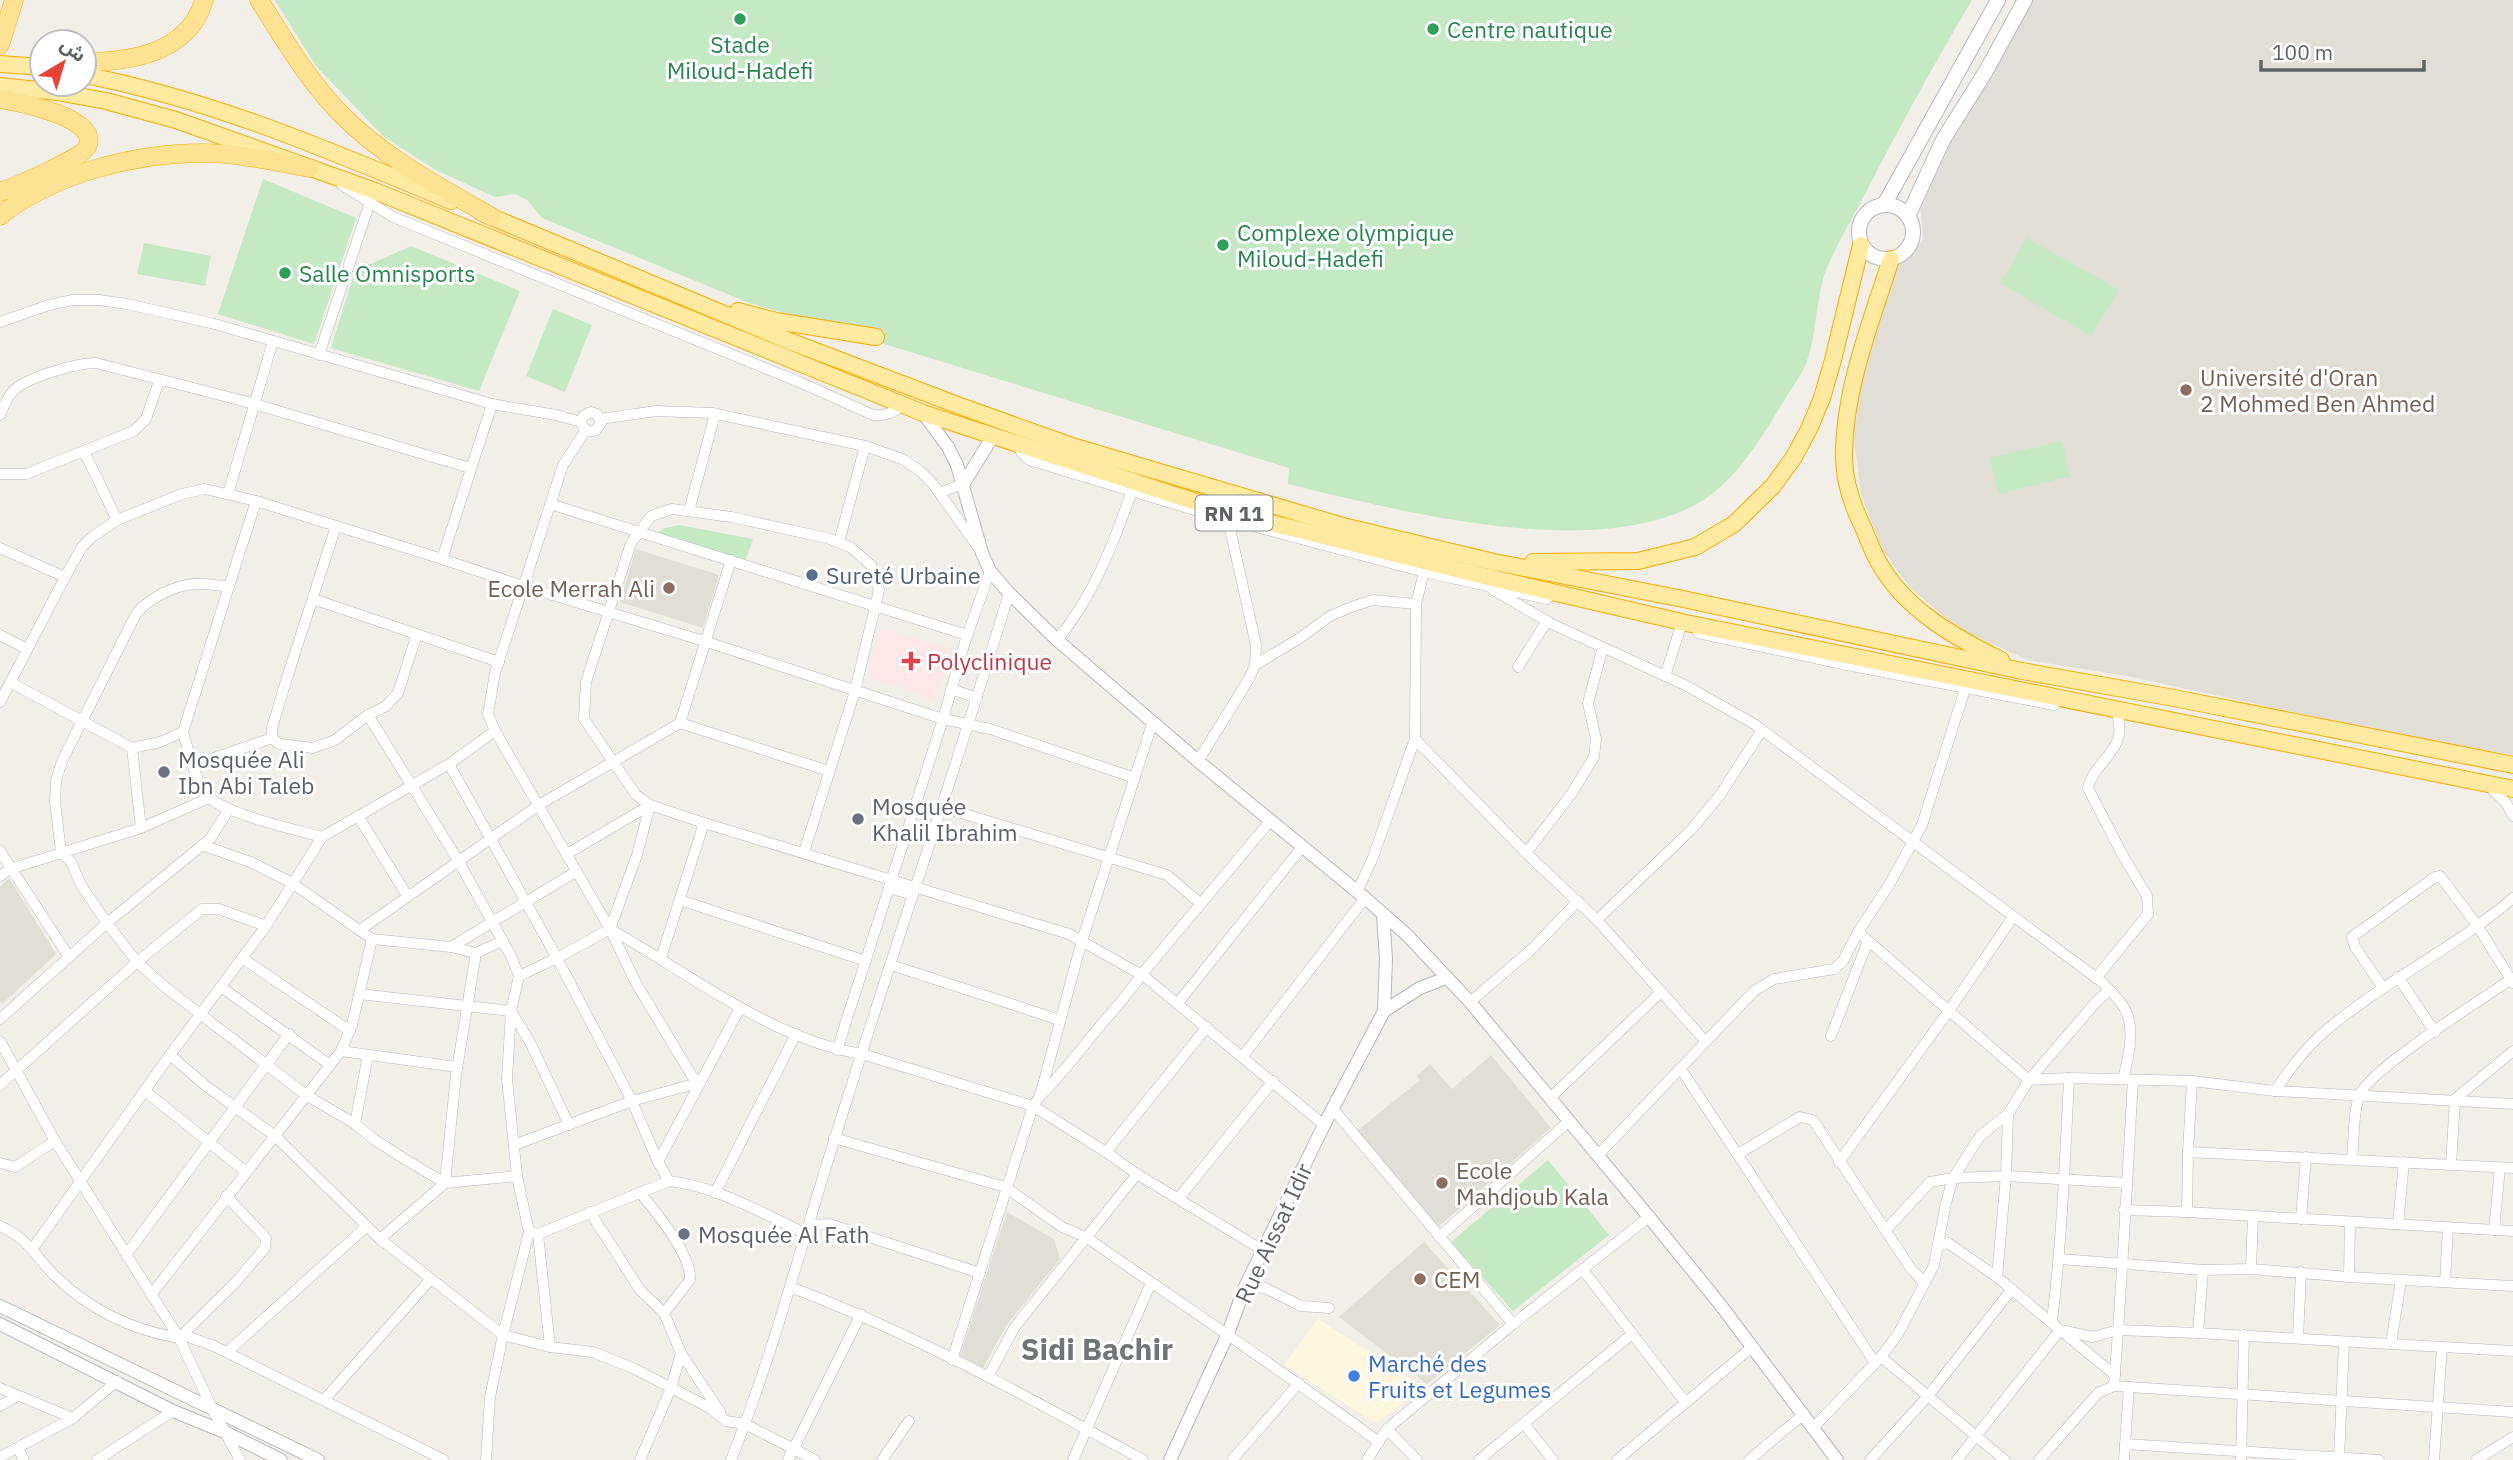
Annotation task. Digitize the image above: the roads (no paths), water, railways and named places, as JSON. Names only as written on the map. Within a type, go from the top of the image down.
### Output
[{"type":"highway","points":[[2,38],[14,0]]},
{"type":"highway","points":[[98,61],[131,59],[162,49],[189,26],[204,0]]},
{"type":"highway","points":[[259,0],[325,96],[356,129],[397,159],[492,218]]},
{"type":"highway","points":[[0,64],[28,66]]},
{"type":"highway","name":"RN 11","points":[[98,78],[158,91],[272,127],[801,346],[1075,447],[1343,526],[1494,562],[2022,671],[2513,765]]},
{"type":"highway","name":"RN 11","points":[[0,86],[57,92],[118,104],[176,120],[375,191],[903,405],[1227,512],[1341,542],[1699,625],[1974,679],[2124,715],[2513,789]]},
{"type":"highway","points":[[0,99],[21,103],[77,122],[84,127],[89,143],[76,158],[0,192]]},
{"type":"highway","points":[[0,216],[66,180],[128,160],[204,153],[315,170]]},
{"type":"highway","points":[[1494,562],[1638,561],[1695,547],[1734,524],[1773,486],[1794,457],[1809,429],[1833,360],[1861,245]]},
{"type":"highway","points":[[1891,259],[1858,366],[1844,456],[1848,487],[1856,512],[1880,564],[1912,604],[1952,636],[2022,671]]},
{"type":"highway","points":[[654,285],[776,321],[876,337]]},
{"type":"main road","points":[[1884,205],[1998,0]]},
{"type":"main road","points":[[1908,216],[1943,139],[1986,71],[2025,0]]},
{"type":"main road","points":[[1884,205],[1897,207],[1908,216],[1913,229],[1911,242],[1903,253],[1891,259],[1877,258],[1861,245],[1858,232],[1861,219],[1871,209],[1884,205]]},
{"type":"street","points":[[315,170],[393,216],[873,415],[893,413],[903,405]]},
{"type":"street","points":[[319,355],[370,202]]},
{"type":"street","points":[[0,322],[49,305],[74,300],[127,304],[211,323],[492,404],[556,415],[584,426],[596,430],[600,426],[600,419],[594,413],[583,416],[584,426],[563,465],[499,662],[488,714],[495,731],[610,929],[636,983],[698,1083]]},
{"type":"street","points":[[228,494],[272,341]]},
{"type":"street","points":[[0,415],[8,397],[19,386],[77,365],[104,365],[255,404],[470,468]]},
{"type":"street","points":[[0,474],[26,474],[139,428],[150,412],[159,381]]},
{"type":"street","points":[[442,559],[492,404]]},
{"type":"street","points":[[600,419],[656,411],[712,413],[865,446],[901,459],[919,470],[940,494],[982,554]]},
{"type":"street","points":[[923,412],[948,447],[964,483],[971,521],[990,571],[1009,593],[1057,640],[1407,935],[1470,1002],[1649,1216],[1719,1303],[1837,1460]]},
{"type":"street","points":[[689,511],[714,418]]},
{"type":"street","points":[[940,494],[964,483],[993,436]]},
{"type":"street","points":[[1020,444],[1021,452],[1029,460],[1227,520],[1424,572],[1965,689],[2124,715],[2119,737],[2108,759],[2089,780],[2088,788],[2147,897],[2148,914],[2096,978]]},
{"type":"street","points":[[839,542],[865,446]]},
{"type":"street","points":[[85,451],[117,520]]},
{"type":"street","points":[[0,702],[82,547],[92,537],[117,520],[193,491],[216,490],[707,642],[943,719],[990,729],[1135,778]]},
{"type":"street","points":[[1057,640],[1074,619],[1094,585],[1113,544],[1132,491]]},
{"type":"street","points":[[256,501],[183,732],[193,765],[209,797],[229,808],[322,837]]},
{"type":"street","points":[[550,503],[967,635]]},
{"type":"street","points":[[804,852],[855,691],[876,606],[879,590],[871,565],[850,547],[827,538],[731,517],[689,511],[672,509],[650,516],[631,543],[586,682],[584,719],[636,795],[650,805],[804,852],[890,884],[1069,934],[1142,974],[1324,1125]]},
{"type":"street","points":[[1198,761],[1255,665],[1256,645],[1227,520]]},
{"type":"street","points":[[337,526],[277,710],[272,738],[279,744],[313,748],[335,740],[368,715],[386,706],[398,693],[417,634]]},
{"type":"street","points":[[0,548],[65,578]]},
{"type":"street","points":[[360,930],[539,805],[680,723],[731,560]]},
{"type":"street","points":[[837,1050],[943,719],[967,635],[990,571]]},
{"type":"street","points":[[1243,1056],[1361,895],[1415,739],[1416,604],[1424,572]]},
{"type":"street","points":[[227,586],[195,584],[173,589],[142,608],[113,658],[62,761],[56,781],[55,801],[61,852],[71,862],[81,885],[107,923],[138,962],[200,1014],[306,1095],[445,1183]]},
{"type":"street","points":[[1483,585],[1547,621],[1665,676],[1762,730],[2096,978],[2123,1004],[2130,1021],[2127,1063],[2127,1183],[2114,1386]]},
{"type":"street","points":[[731,1460],[790,1287],[834,1138],[1009,593]]},
{"type":"street","points":[[313,599],[499,662]]},
{"type":"street","points":[[1255,665],[1291,644],[1330,616],[1354,606],[1373,600],[1416,604]]},
{"type":"street","points":[[1518,667],[1547,621]]},
{"type":"street","points":[[1665,676],[1681,629]]},
{"type":"street","points":[[0,635],[27,649]]},
{"type":"street","points":[[1526,853],[1572,793],[1594,757],[1596,739],[1587,703],[1603,647]]},
{"type":"street","points":[[10,682],[132,748],[160,742],[183,732]]},
{"type":"street","points":[[1598,1155],[1762,985],[1774,979],[1834,969],[1839,965],[1913,842],[1928,807],[1965,689]]},
{"type":"street","points":[[951,690],[977,698]]},
{"type":"street","points":[[368,715],[459,862],[519,976],[511,1011],[507,1080],[517,1176],[533,1233],[550,1347]]},
{"type":"street","points":[[1040,1096],[1082,941],[1153,721]]},
{"type":"street","points":[[680,723],[829,771]]},
{"type":"street","points":[[1597,920],[1691,830],[1720,796],[1762,730]]},
{"type":"street","points":[[33,1248],[170,1055],[266,926],[322,837],[449,764],[495,731]]},
{"type":"street","points":[[193,765],[272,738]]},
{"type":"street","points":[[1415,739],[1526,853],[1597,920],[1706,1042]]},
{"type":"street","points":[[132,748],[141,828]]},
{"type":"street","points":[[449,764],[557,958],[632,1101],[669,1181]]},
{"type":"street","points":[[2485,783],[2500,795],[2513,816]]},
{"type":"street","points":[[0,876],[9,869],[141,828],[209,797]]},
{"type":"street","points":[[567,854],[650,805]]},
{"type":"street","points":[[519,976],[610,929],[633,867],[650,805]]},
{"type":"street","points":[[941,807],[1167,875],[1201,904]]},
{"type":"street","points":[[0,1018],[107,923],[202,845],[215,832],[229,808]]},
{"type":"street","points":[[358,816],[408,897]]},
{"type":"street","points":[[952,1360],[1032,1106],[1063,1074],[1086,1042],[1271,820]]},
{"type":"street","points":[[661,958],[704,823]]},
{"type":"street","points":[[202,845],[253,863],[292,883],[372,939],[451,947],[476,953],[502,941]]},
{"type":"street","points":[[1178,1003],[1301,847]]},
{"type":"street","points":[[0,851],[9,869],[69,957]]},
{"type":"street","points":[[451,947],[577,871]]},
{"type":"street","points":[[2352,1159],[2358,1096],[2375,1075],[2512,982],[2477,925],[2440,876],[2352,937],[2355,947],[2383,988]]},
{"type":"street","points":[[2275,1091],[2293,1065],[2323,1033],[2398,976],[2477,925],[2513,898]]},
{"type":"street","points":[[680,900],[866,961]]},
{"type":"street","points":[[1470,1002],[1532,949],[1578,901]]},
{"type":"street","points":[[0,1085],[202,909],[219,909],[266,926]]},
{"type":"street","points":[[1383,915],[1386,959],[1384,1011]]},
{"type":"street","points":[[1839,1162],[2013,917]]},
{"type":"street","points":[[610,929],[740,1008],[796,1034],[837,1050],[862,1054],[1032,1106],[1264,1251]]},
{"type":"street","points":[[1858,932],[2029,1080],[2069,1078],[2192,1081],[2275,1091],[2513,1104]]},
{"type":"street","points":[[151,1295],[341,1051],[350,1031],[372,939]]},
{"type":"street","points":[[1831,1036],[1868,941]]},
{"type":"street","points":[[445,1183],[457,1067],[476,953]]},
{"type":"street","points":[[242,958],[350,1031]]},
{"type":"street","points":[[891,965],[1060,1020]]},
{"type":"street","points":[[2398,976],[2435,1032]]},
{"type":"street","points":[[1384,1011],[1420,988],[1446,978]]},
{"type":"street","points":[[221,987],[330,1065]]},
{"type":"street","points":[[1814,1427],[1878,1360],[1904,1323],[1934,1265],[1945,1203],[1953,1178],[1980,1136],[2008,1114],[2029,1080],[2109,990]]},
{"type":"street","points":[[1550,1098],[1661,992]]},
{"type":"street","points":[[359,995],[511,1011]]},
{"type":"street","points":[[658,1162],[740,1008]]},
{"type":"street","points":[[511,1011],[531,1044],[569,1125]]},
{"type":"street","name":"Rue Aissat Idir","points":[[1170,1460],[1227,1336],[1245,1287],[1324,1125],[1384,1011]]},
{"type":"street","points":[[1106,1152],[1208,1027]]},
{"type":"street","points":[[126,1255],[289,1034]]},
{"type":"street","points":[[715,1193],[796,1034]]},
{"type":"street","points":[[0,1041],[55,1141],[151,1295],[181,1337],[212,1410],[240,1460]]},
{"type":"street","points":[[341,1051],[457,1067]]},
{"type":"street","points":[[2451,1165],[2455,1099],[2513,1051]]},
{"type":"street","points":[[170,1055],[206,1086],[275,1136],[380,1239],[503,1335],[550,1347],[593,1352],[635,1369],[710,1408],[726,1421],[745,1424],[815,1460]]},
{"type":"street","points":[[355,1124],[368,1055]]},
{"type":"street","points":[[1681,1069],[1878,1360],[1928,1396],[2005,1460]]},
{"type":"street","points":[[2052,1321],[2060,1259],[2069,1078]]},
{"type":"street","points":[[2187,1212],[2192,1081]]},
{"type":"street","points":[[1179,1198],[1273,1082]]},
{"type":"street","points":[[514,1145],[632,1101],[698,1083]]},
{"type":"street","points":[[145,1091],[246,1172]]},
{"type":"street","points":[[1333,1109],[1513,1324]]},
{"type":"street","points":[[1997,1277],[2006,1176],[2008,1114]]},
{"type":"street","points":[[1738,1154],[1800,1117],[1814,1120],[1911,1269],[1925,1283]]},
{"type":"street","points":[[1439,1237],[1569,1121]]},
{"type":"street","points":[[834,1138],[1005,1187],[1062,1227],[1086,1237],[1299,1383],[1379,1442]]},
{"type":"street","points":[[0,1163],[15,1167],[55,1141]]},
{"type":"street","points":[[2188,1152],[2513,1168]]},
{"type":"street","points":[[2301,1219],[2306,1157]]},
{"type":"street","points":[[2398,1224],[2404,1162]]},
{"type":"street","points":[[2494,1230],[2500,1168]]},
{"type":"street","points":[[988,1377],[1014,1328],[1137,1174]]},
{"type":"street","points":[[380,1239],[445,1183],[517,1176]]},
{"type":"street","points":[[1886,1230],[1930,1182],[1953,1178],[2006,1176],[2127,1183]]},
{"type":"street","points":[[533,1233],[641,1194],[669,1181],[691,1183],[808,1229],[829,1224],[980,1273]]},
{"type":"street","points":[[641,1194],[657,1213],[686,1260],[690,1273],[690,1280],[664,1313]]},
{"type":"street","points":[[181,1337],[233,1285],[265,1248],[265,1238],[226,1196]]},
{"type":"street","points":[[2124,1210],[2513,1231]]},
{"type":"street","points":[[590,1212],[640,1290],[664,1313],[681,1353],[726,1421]]},
{"type":"street","points":[[1367,1460],[1387,1429],[1649,1216]]},
{"type":"street","points":[[2251,1269],[2253,1216]]},
{"type":"street","points":[[2349,1277],[2350,1222]]},
{"type":"street","points":[[0,1226],[20,1237],[33,1248],[54,1275],[108,1315],[141,1330],[201,1339],[443,1460]]},
{"type":"street","points":[[226,1352],[367,1226]]},
{"type":"street","points":[[2445,1282],[2448,1228]]},
{"type":"street","points":[[486,1460],[490,1397],[503,1335],[533,1233]]},
{"type":"street","points":[[1939,1245],[1948,1243],[1997,1277],[2115,1375]]},
{"type":"street","points":[[2060,1259],[2203,1270],[2251,1269],[2513,1286]]},
{"type":"street","points":[[1583,1270],[1681,1397],[1687,1401]]},
{"type":"street","points":[[2198,1333],[2203,1270]]},
{"type":"street","points":[[2298,1337],[2301,1272]]},
{"type":"street","points":[[324,1400],[430,1280]]},
{"type":"street","points":[[2391,1344],[2401,1280]]},
{"type":"street","points":[[1073,1460],[1151,1283]]},
{"type":"street","points":[[790,1287],[861,1314],[925,1343],[952,1360],[1143,1460]]},
{"type":"street","points":[[1245,1287],[1265,1288],[1301,1306],[1329,1308]]},
{"type":"street","points":[[1870,1460],[1928,1396],[2012,1289]]},
{"type":"street","points":[[0,1306],[318,1460]]},
{"type":"street","points":[[788,1460],[861,1314]]},
{"type":"street","points":[[0,1324],[173,1411],[227,1433],[281,1460]]},
{"type":"street","points":[[2060,1330],[2093,1337],[2118,1330],[2298,1337],[2513,1351]]},
{"type":"street","points":[[1956,1460],[2060,1330]]},
{"type":"street","points":[[1479,1460],[1632,1334]]},
{"type":"street","points":[[2241,1456],[2244,1335]]},
{"type":"street","points":[[2339,1459],[2344,1342]]},
{"type":"street","points":[[2434,1460],[2442,1347]]},
{"type":"street","points":[[1617,1460],[1751,1348]]},
{"type":"street","points":[[640,1460],[671,1388],[681,1353]]},
{"type":"street","points":[[0,1457],[73,1418],[117,1381]]},
{"type":"street","points":[[1232,1460],[1299,1383]]},
{"type":"street","points":[[2039,1460],[2098,1394],[2114,1386],[2513,1412]]},
{"type":"street","points":[[2124,1460],[2129,1387]]},
{"type":"street","points":[[0,1388],[73,1418]]},
{"type":"street","points":[[0,1406],[18,1396]]},
{"type":"street","points":[[97,1460],[173,1411]]},
{"type":"street","points":[[1749,1460],[1804,1414]]},
{"type":"street","points":[[882,1460],[909,1421]]},
{"type":"street","points":[[1524,1424],[1553,1460]]},
{"type":"street","points":[[1387,1429],[1417,1460]]},
{"type":"street","points":[[2476,1460],[2513,1437]]},
{"type":"street","points":[[2125,1444],[2241,1456],[2379,1460]]},
{"type":"street","points":[[18,1448],[24,1460]]},
{"type":"place","name":"Stade Miloud-Hadefi","points":[[740,19]]},
{"type":"place","name":"Centre nautique","points":[[1433,29]]},
{"type":"place","name":"Complexe olympique Miloud-Hadefi","points":[[1223,245]]},
{"type":"place","name":"Salle Omnisports","points":[[285,273]]},
{"type":"place","name":"Université d'Oran 2 Mohmed Ben Ahmed","points":[[2186,390]]},
{"type":"place","name":"Sureté Urbaine","points":[[812,575]]},
{"type":"place","name":"Ecole Merrah Ali","points":[[669,588]]},
{"type":"place","name":"Polyclinique","points":[[911,661]]},
{"type":"place","name":"Mosquée Ali Ibn Abi Taleb","points":[[164,772]]},
{"type":"place","name":"Mosquée Khalil Ibrahim","points":[[858,819]]},
{"type":"place","name":"Ecole Mahdjoub Kala","points":[[1442,1183]]},
{"type":"place","name":"Mosquée Al Fath","points":[[684,1234]]},
{"type":"place","name":"CEM","points":[[1420,1279]]},
{"type":"place","name":"Marché des Fruits et Legumes","points":[[1354,1376]]},
{"type":"district","name":"Sidi Bachir","points":[[1097,1348]]}]
